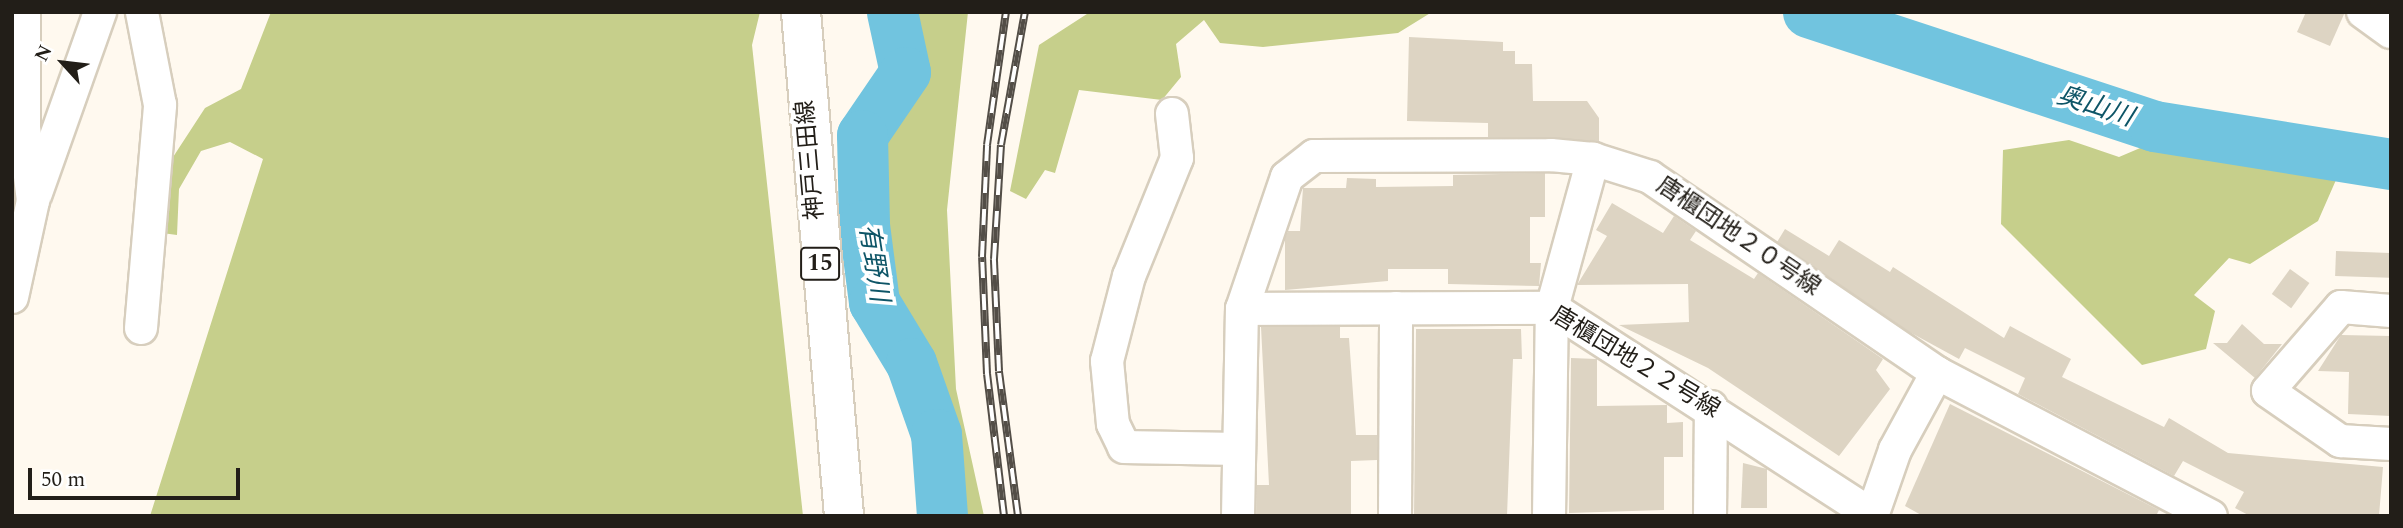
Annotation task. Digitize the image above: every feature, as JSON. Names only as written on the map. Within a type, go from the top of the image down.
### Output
[{"type":"main road","name":"神戸三田線","points":[[801,12],[844,516]]},
{"type":"street","points":[[24,12],[24,128],[33,201]]},
{"type":"street","points":[[12,297],[33,201],[100,12]]},
{"type":"street","points":[[141,328],[160,104],[142,12]]},
{"type":"street","points":[[2363,12],[2391,32]]},
{"type":"street","points":[[1172,114],[1177,158],[1129,276],[1107,361],[1113,424],[1124,447],[1238,449]]},
{"type":"street","name":"唐櫃団地２０号線","points":[[1238,516],[1242,309],[1287,177],[1314,156],[1593,159],[1650,177],[1937,373],[2211,516]]},
{"type":"street","points":[[1549,516],[1552,308],[1593,159]]},
{"type":"street","points":[[2391,311],[2341,307],[2268,391],[2340,441],[2391,444]]},
{"type":"street","points":[[1395,516],[1396,308]]},
{"type":"street","name":"唐櫃団地２２号線","points":[[1242,309],[1552,308],[1711,407],[1872,515]]},
{"type":"street","points":[[1872,515],[1895,450],[1937,373]]},
{"type":"street","points":[[1710,516],[1711,407]]},
{"type":"green space","points":[[271,12],[760,12],[752,45],[803,516],[150,516],[263,159],[230,142],[201,151],[179,189],[177,235],[162,233],[160,177],[205,108],[241,89]]},
{"type":"green space","points":[[901,12],[968,12],[947,210],[956,389],[984,516],[930,516],[920,418],[898,363],[868,329],[854,300],[843,152],[915,69]]},
{"type":"green space","points":[[1090,12],[1432,12],[1398,33],[1263,47],[1220,43],[1204,20],[1176,44],[1181,77],[1162,100],[1079,90],[1055,173],[1045,170],[1026,199],[1010,191],[1039,45]]},
{"type":"green space","points":[[1793,12],[1849,12],[1846,20],[1815,25]]},
{"type":"green space","points":[[2166,137],[2188,155],[2343,164],[2318,221],[2250,264],[2229,258],[2194,295],[2215,311],[2206,349],[2142,365],[2001,224],[2003,150],[2069,140],[2119,157]]},
{"type":"building","points":[[2306,12],[2345,12],[2330,46],[2297,32]]},
{"type":"building","points":[[1409,37],[1503,42],[1503,51],[1515,51],[1515,64],[1532,64],[1533,101],[1587,101],[1599,118],[1599,141],[1488,137],[1488,123],[1407,121]]},
{"type":"building","points":[[1545,173],[1545,217],[1530,217],[1530,263],[1541,263],[1539,286],[1448,284],[1448,269],[1388,269],[1388,281],[1285,290],[1285,238],[1288,231],[1300,231],[1303,188],[1346,188],[1347,178],[1376,179],[1376,187],[1453,186],[1453,175]]},
{"type":"building","points":[[1612,203],[1663,233],[1674,216],[1696,231],[1690,240],[1754,279],[1758,273],[1883,359],[1876,370],[1890,389],[1839,456],[1708,368],[1619,325],[1689,322],[1688,284],[1577,285],[1607,236],[1596,230]]},
{"type":"building","points":[[1785,229],[1829,256],[1839,240],[1890,272],[1893,267],[2004,338],[2010,326],[2071,359],[2062,377],[2164,427],[2169,418],[2228,453],[2383,467],[2379,516],[2250,516],[2235,508],[2244,492],[2183,461],[2174,476],[2018,394],[2025,378],[1965,348],[1959,359],[1904,329],[1777,242]]},
{"type":"building","points":[[2336,251],[2390,253],[2389,278],[2335,276]]},
{"type":"building","points":[[2290,269],[2309,283],[2291,308],[2272,294]]},
{"type":"building","points":[[2242,324],[2264,344],[2282,344],[2255,378],[2213,343],[2227,343]]},
{"type":"building","points":[[1261,327],[1340,327],[1340,338],[1349,338],[1356,435],[1377,435],[1377,460],[1351,461],[1351,516],[1256,516],[1257,485],[1269,485]]},
{"type":"building","points":[[1416,329],[1521,329],[1522,359],[1513,359],[1507,516],[1414,516]]},
{"type":"building","points":[[2341,335],[2391,336],[2391,416],[2348,414],[2349,372],[2318,371]]},
{"type":"building","points":[[1571,358],[1597,359],[1597,406],[1667,405],[1667,423],[1683,422],[1683,457],[1664,457],[1664,510],[1569,513]]},
{"type":"building","points":[[1950,404],[2159,510],[2156,516],[1923,516],[1905,506]]},
{"type":"building","points":[[1743,463],[1767,469],[1767,508],[1741,508]]},
{"type":"waterway","name":"有野川","points":[[892,12],[905,72],[862,135],[864,225],[874,302],[911,363],[936,434],[942,516]]},
{"type":"waterway","name":"奥山川","points":[[1808,12],[2154,126],[2391,164]]},
{"type":"railway","points":[[1004,516],[987,374],[982,257],[987,145],[1006,12]]},
{"type":"railway","points":[[1018,516],[999,371],[994,259],[1001,145],[1025,12]]}]
